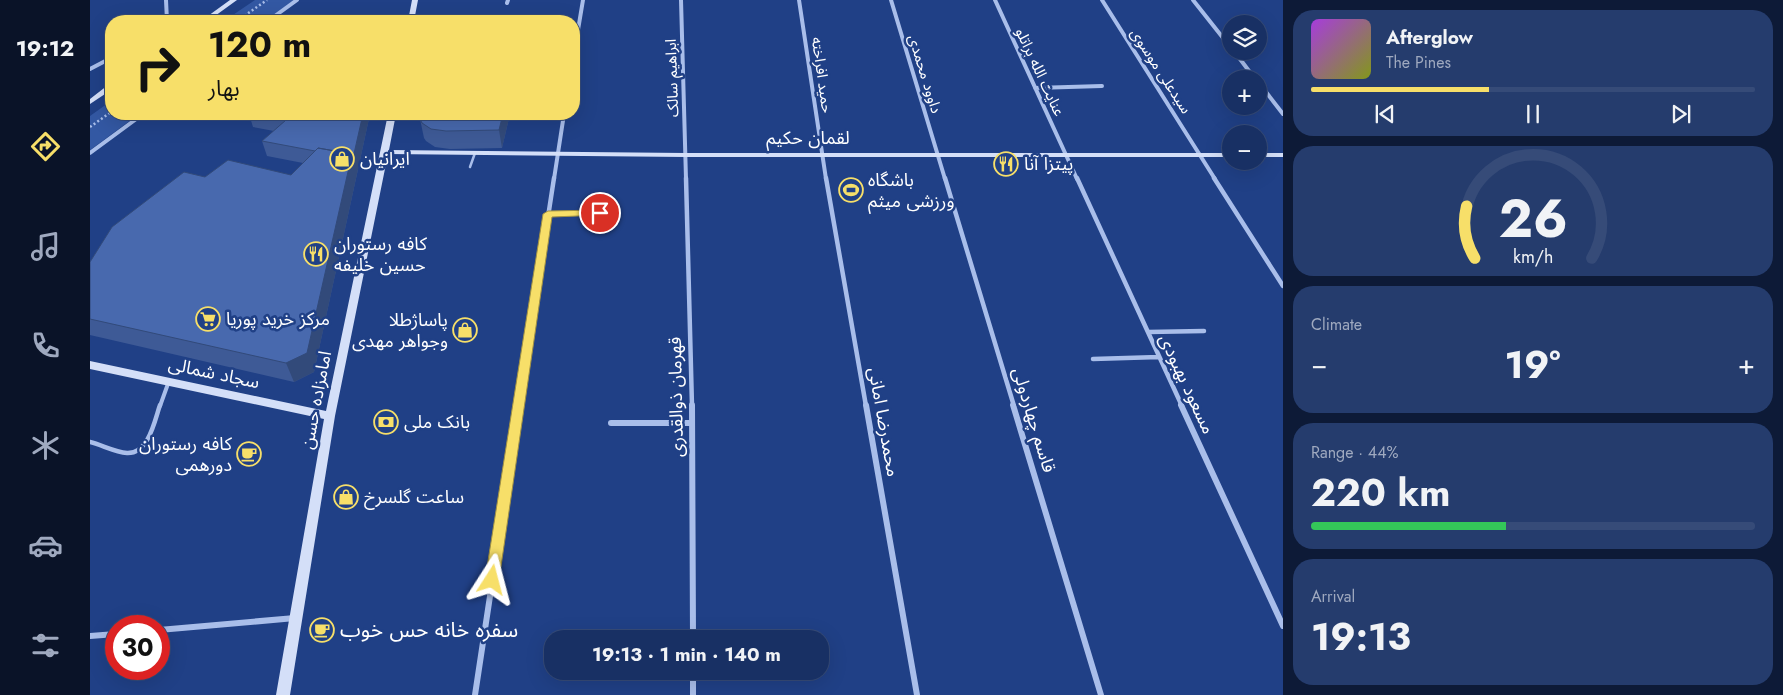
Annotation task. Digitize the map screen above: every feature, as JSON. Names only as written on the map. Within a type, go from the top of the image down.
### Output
[{"type":"street","points":[[166,0],[167,15]]},
{"type":"street","points":[[213,15],[234,0]]},
{"type":"street","points":[[276,15],[297,0]]},
{"type":"street","points":[[412,15],[415,0]]},
{"type":"street","points":[[580,18],[583,0]]},
{"type":"street","name":"ابراهیم سالک","points":[[681,0],[685,155]]},
{"type":"street","name":"حمید افراخته","points":[[800,0],[822,154]]},
{"type":"street","name":"داوود محمدی","points":[[891,0],[938,154]]},
{"type":"street","name":"عنایت الله براتلو","points":[[995,0],[1065,154]]},
{"type":"street","name":"سیدعلی موسوی","points":[[1102,0],[1283,286]]},
{"type":"street","points":[[1193,0],[1222,37]]},
{"type":"street","points":[[1240,60],[1248,70]]},
{"type":"street","points":[[90,69],[105,61]]},
{"type":"street","points":[[1035,88],[1102,86]]},
{"type":"street","points":[[90,102],[105,91]]},
{"type":"street","points":[[1267,93],[1283,114]]},
{"type":"street","points":[[90,153],[135,120]]},
{"type":"street","name":"امامزاده حسن","points":[[283,695],[330,416],[391,120]]},
{"type":"street","points":[[475,695],[563,120]]},
{"type":"street","name":"لقمان حکیم","points":[[384,152],[685,155],[1222,154]]},
{"type":"street","name":"محمدرضا امانی","points":[[822,154],[917,695]]},
{"type":"street","name":"قاسم چهاردولی","points":[[938,154],[1101,695]]},
{"type":"street","name":"مسعود بهبودی","points":[[1065,154],[1283,626]]},
{"type":"street","name":"قهرمان ذوالقدری","points":[[685,155],[692,422],[693,630]]},
{"type":"street","points":[[1267,155],[1283,155]]},
{"type":"street","points":[[548,214],[600,213]]},
{"type":"street","points":[[1148,332],[1204,331]]},
{"type":"street","points":[[1093,359],[1159,357]]},
{"type":"street","name":"سجاد شمالی","points":[[90,365],[330,416]]},
{"type":"street","points":[[611,423],[692,422]]},
{"type":"street","points":[[170,629],[295,618]]},
{"type":"street","points":[[90,636],[105,635]]},
{"type":"street","points":[[693,680],[693,695]]},
{"type":"lane","points":[[470,167],[474,153]]},
{"type":"lane","points":[[90,442],[129,452],[139,449],[147,441],[169,381]]},
{"type":"path","points":[[246,15],[267,0]]},
{"type":"path","points":[[90,127],[105,116]]},
{"type":"shaded area","points":[[255,0],[294,0],[273,15],[233,15]]},
{"type":"shaded area","points":[[105,105],[105,120],[131,120],[90,150],[90,116]]},
{"type":"building","points":[[286,120],[362,120],[353,158],[352,154],[318,148],[315,151],[262,141]]},
{"type":"building","points":[[420,120],[502,120],[499,130],[446,131],[431,129]]},
{"type":"building","points":[[318,148],[352,154],[307,353],[286,363],[90,319],[90,262],[112,227],[184,172],[205,177],[228,160],[291,175]]},
{"type":"place","name":"ایرانیان","points":[[342,159]]},
{"type":"place","name":"پیتزا آنا","points":[[1006,164]]},
{"type":"place","name":"باشگاه ورزشی میثم","points":[[851,190]]},
{"type":"place","name":"کافه رستوران حسین خلیفه","points":[[316,254]]},
{"type":"place","name":"مرکز خرید پوریا","points":[[208,319]]},
{"type":"place","name":"پاساژطلا وجواهر مهدی","points":[[465,330]]},
{"type":"place","name":"بانک ملی","points":[[386,422]]},
{"type":"place","name":"کافه رستوران دورهمی","points":[[249,454]]},
{"type":"place","name":"ساعت گلسرخ","points":[[346,497]]},
{"type":"place","name":"سفره خانه حس خوب","points":[[322,630]]},
{"type":"route","points":[[492,580],[548,214],[600,213]]}]
